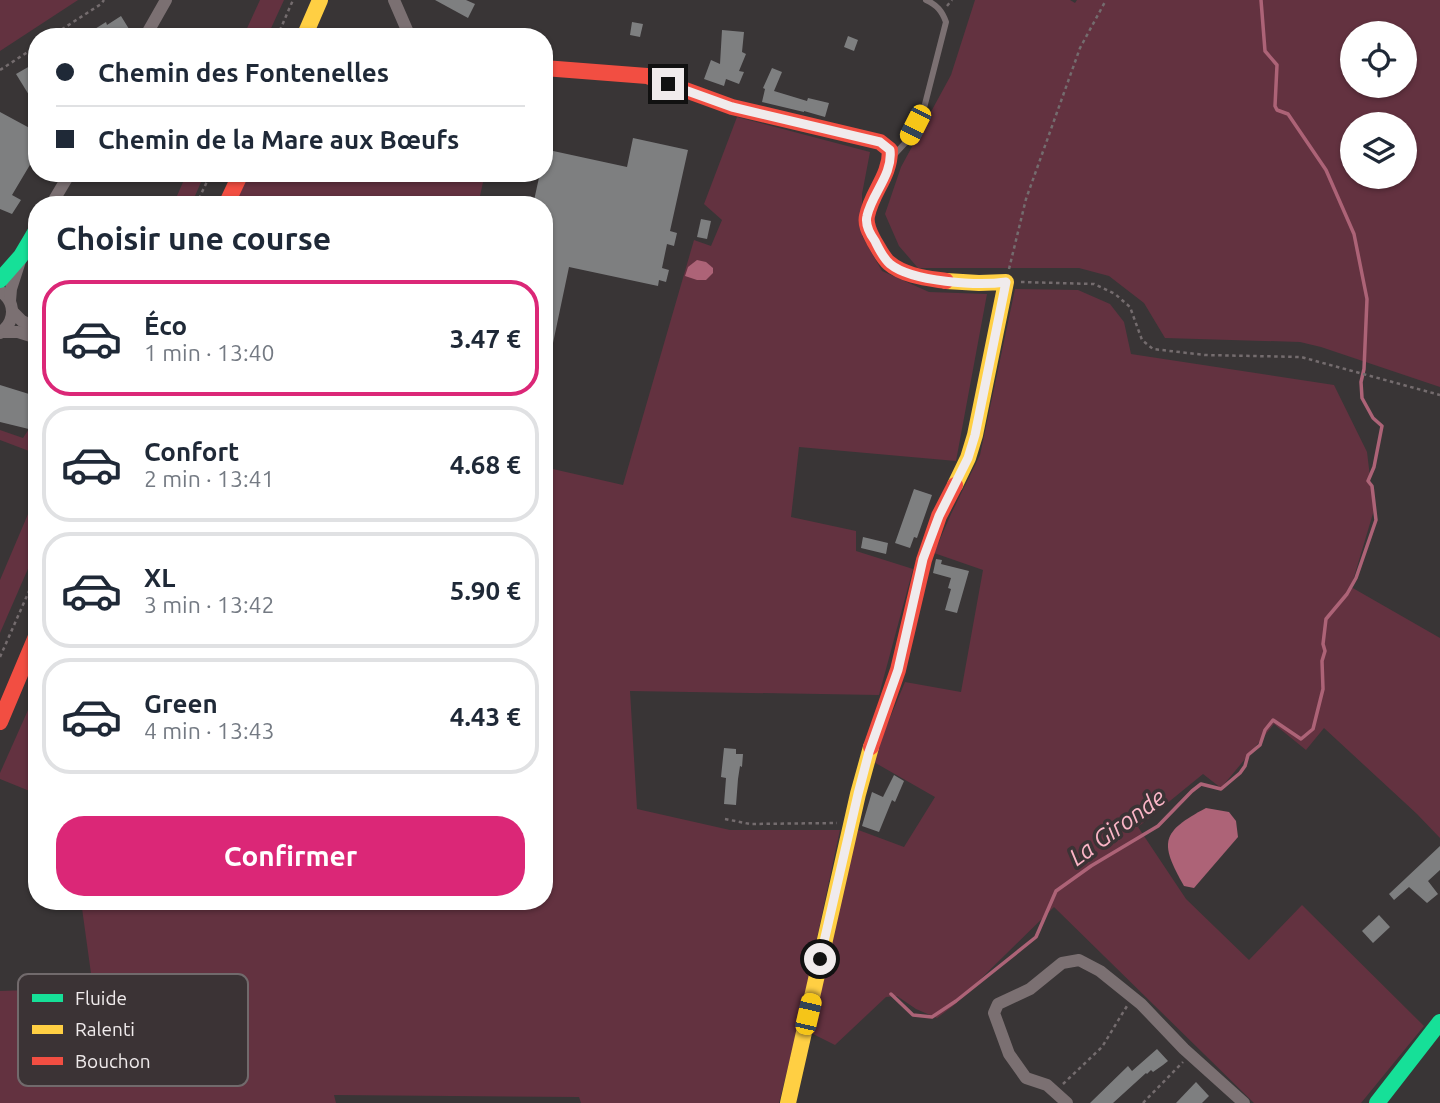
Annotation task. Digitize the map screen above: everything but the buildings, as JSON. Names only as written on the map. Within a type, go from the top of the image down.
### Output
[{"type":"street","points":[[308,28],[320,0]]},
{"type":"street","points":[[394,0],[406,28]]},
{"type":"street","points":[[149,28],[160,2]]},
{"type":"street","points":[[553,69],[647,76],[732,107],[880,142],[890,150],[891,158],[884,181],[866,219],[871,236],[887,262],[901,272],[928,279],[991,284],[1006,282],[975,435],[968,458],[939,516],[923,559],[898,670],[869,752],[788,1103]]},
{"type":"street","points":[[0,281],[28,244]]},
{"type":"street","points":[[1,332],[10,322],[11,289],[21,256]]},
{"type":"street","points":[[0,291],[22,321],[28,324]]},
{"type":"street","points":[[1,332],[28,335]]},
{"type":"street","points":[[0,722],[28,655]]},
{"type":"street","points":[[1067,1103],[1047,1085],[1026,1078],[1009,1054],[994,1013],[998,1004],[1030,989],[1062,963],[1079,960],[1100,971],[1133,997],[1244,1103]]},
{"type":"street","points":[[1377,1103],[1438,1029]]},
{"type":"lane","points":[[891,158],[906,142],[924,108],[946,22],[942,11],[926,0]]},
{"type":"path","points":[[64,28],[104,0]]},
{"type":"path","points":[[281,28],[293,0]]},
{"type":"path","points":[[1107,0],[1080,48],[1026,199],[1006,282],[1094,284],[1105,289],[1130,307],[1142,340],[1153,349],[1205,355],[1301,357],[1440,395]]},
{"type":"path","points":[[0,70],[28,52]]},
{"type":"path","points":[[0,657],[28,593]]},
{"type":"path","points":[[725,819],[750,824],[851,823]]},
{"type":"path","points":[[1055,1091],[1102,1047],[1133,997]]},
{"type":"path","points":[[1143,1103],[1190,1054]]},
{"type":"shaded area","points":[[0,0],[78,0],[35,28],[28,28],[28,33],[0,51]]},
{"type":"shaded area","points":[[260,0],[284,0],[271,28],[247,28]]},
{"type":"shaded area","points":[[975,0],[1070,0],[1075,3],[1077,0],[1440,0],[1440,387],[1300,342],[1165,338],[1144,303],[1109,276],[1079,268],[918,268],[899,246],[885,214],[901,167],[951,75]]},
{"type":"shaded area","points":[[737,117],[870,152],[862,194],[862,236],[882,271],[929,292],[987,294],[956,461],[799,447],[791,517],[856,531],[856,551],[913,569],[879,695],[630,691],[637,809],[730,830],[840,830],[779,1103],[581,1103],[579,1097],[334,1095],[336,1103],[0,1103],[0,991],[18,990],[18,1086],[248,1086],[248,974],[91,974],[82,910],[553,910],[553,469],[623,485],[694,240],[711,246],[722,220],[704,204]]},
{"type":"shaded area","points":[[183,182],[201,182],[195,196],[177,196]]},
{"type":"shaded area","points":[[243,182],[483,182],[480,196],[237,196]]},
{"type":"shaded area","points":[[697,260],[706,262],[713,268],[713,273],[706,280],[685,276],[688,267]]},
{"type":"shaded area","points":[[1015,289],[1078,290],[1110,304],[1124,322],[1131,354],[1334,385],[1367,452],[1374,510],[1351,587],[1440,638],[1440,838],[1324,728],[1306,750],[1274,724],[1221,788],[1203,774],[1138,827],[1186,899],[1249,960],[1302,905],[1424,1026],[1361,1103],[1254,1103],[1054,907],[953,1006],[937,1018],[916,1009],[897,996],[886,997],[835,1045],[811,1033],[853,828],[904,847],[935,797],[872,761],[905,682],[961,692],[983,570],[934,553],[980,455]]},
{"type":"shaded area","points":[[0,430],[23,438],[28,430],[28,451],[0,440]]},
{"type":"shaded area","points":[[28,514],[28,569],[0,633],[0,580]]},
{"type":"shaded area","points":[[28,710],[28,790],[0,779],[0,773]]},
{"type":"shaded area","points":[[1206,808],[1229,812],[1236,821],[1238,837],[1194,888],[1184,886],[1171,859],[1169,840],[1180,824]]},
{"type":"waterway","name":"La Gironde","points":[[891,994],[913,1015],[932,1017],[1036,937],[1056,891],[1091,866],[1158,826],[1201,784],[1221,789],[1240,773],[1248,755],[1260,745],[1265,730],[1273,720],[1301,739],[1313,729],[1323,689],[1322,661],[1326,619],[1347,594],[1356,578],[1376,520],[1372,486],[1368,481],[1374,467],[1382,426],[1373,418],[1362,398],[1367,299],[1354,234],[1326,170],[1288,114],[1277,110],[1275,106],[1277,65],[1265,51],[1261,0]]},
{"type":"traffic: fast","points":[[0,280],[28,244]]},
{"type":"traffic: fast","points":[[1377,1103],[1440,1022]]},
{"type":"traffic: slow","points":[[308,28],[320,0]]},
{"type":"traffic: slow","points":[[946,281],[1006,282],[975,435],[955,485]]},
{"type":"traffic: slow","points":[[788,1103],[871,747]]},
{"type":"traffic: jam","points":[[553,69],[647,76],[732,107],[880,142],[890,150],[887,168],[867,216],[871,235],[885,259],[895,267],[916,276],[946,281]]},
{"type":"traffic: jam","points":[[230,196],[237,182]]},
{"type":"traffic: jam","points":[[871,747],[898,670],[924,560],[939,516],[955,485]]},
{"type":"traffic: jam","points":[[0,722],[28,655]]},
{"type":"route","points":[[668,84],[732,107],[880,142],[890,150],[891,158],[884,181],[866,219],[871,236],[887,262],[901,272],[928,279],[991,284],[1006,282],[975,435],[968,458],[939,516],[923,559],[898,670],[869,752],[858,794],[820,959]]}]
